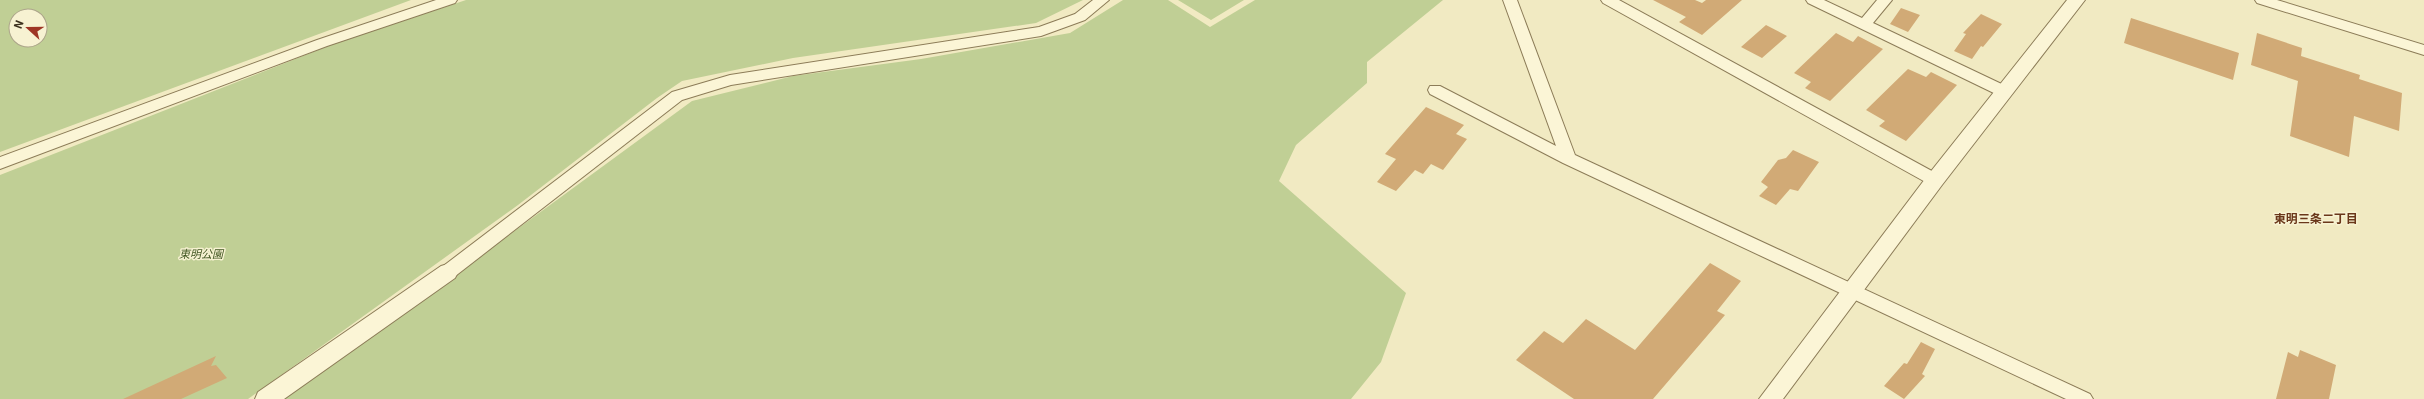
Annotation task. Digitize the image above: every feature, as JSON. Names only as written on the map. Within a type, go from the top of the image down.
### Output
[{"type":"street","points":[[0,163],[322,43],[450,0]]},
{"type":"street","points":[[266,399],[448,272],[677,96],[730,80],[1041,31],[1080,17],[1102,0]]},
{"type":"street","points":[[1510,0],[1569,158]]},
{"type":"street","points":[[1608,0],[1935,180]]},
{"type":"street","points":[[1813,0],[2005,92]]},
{"type":"street","points":[[1864,25],[1885,0]]},
{"type":"street","points":[[1770,399],[1854,290],[1935,180],[2076,0]]},
{"type":"street","points":[[2262,0],[2424,50]]},
{"type":"street","points":[[1435,90],[1569,158],[1854,290],[2084,399]]},
{"type":"green space","points":[[0,0],[411,0],[0,152]]},
{"type":"green space","name":"東明公園","points":[[466,0],[1083,0],[1036,23],[793,58],[682,81],[657,98],[518,205],[248,399],[0,399],[0,175],[331,45]]},
{"type":"green space","points":[[1123,0],[1168,0],[1210,27],[1255,0],[1443,0],[1367,62],[1367,83],[1296,145],[1279,181],[1406,293],[1381,362],[1351,399],[285,399],[692,101],[793,76],[921,59],[1070,33]]},
{"type":"green space","points":[[1178,0],[1244,0],[1211,20]]},
{"type":"building","points":[[1653,0],[1695,0],[1702,3],[1706,0],[1742,0],[1702,35],[1679,22],[1686,17]]},
{"type":"building","points":[[1901,8],[1920,15],[1908,32],[1890,24]]},
{"type":"building","points":[[1981,14],[2002,24],[1983,47],[1981,46],[1972,59],[1954,51],[1966,34],[1963,33]]},
{"type":"building","points":[[2131,18],[2239,53],[2233,80],[2124,43]]},
{"type":"building","points":[[1766,25],[1787,36],[1762,58],[1741,47]]},
{"type":"building","points":[[1836,33],[1853,42],[1858,36],[1883,49],[1830,101],[1805,88],[1811,82],[1794,73]]},
{"type":"building","points":[[2257,33],[2302,48],[2301,56],[2360,75],[2359,79],[2402,93],[2399,131],[2354,116],[2349,157],[2290,136],[2298,81],[2251,65]]},
{"type":"building","points":[[1908,69],[1926,77],[1931,72],[1957,85],[1906,141],[1879,126],[1885,121],[1866,110]]},
{"type":"building","points":[[1426,107],[1464,125],[1456,134],[1467,139],[1443,170],[1431,164],[1423,174],[1415,170],[1396,191],[1377,182],[1396,159],[1385,154]]},
{"type":"building","points":[[1793,150],[1819,162],[1798,191],[1790,189],[1776,205],[1759,196],[1768,187],[1761,182],[1778,160],[1786,158]]},
{"type":"building","points":[[1710,263],[1741,281],[1717,311],[1725,315],[1653,399],[1574,399],[1516,360],[1544,331],[1563,343],[1586,319],[1635,350]]},
{"type":"building","points":[[1921,342],[1935,349],[1922,374],[1925,376],[1904,399],[1884,386],[1904,363],[1907,364]]},
{"type":"building","points":[[2300,350],[2336,365],[2329,399],[2276,399],[2288,352],[2298,357]]},
{"type":"building","points":[[216,356],[211,366],[216,365],[227,378],[181,399],[123,399]]},
{"type":"district","name":"東明三条二丁目","points":[[2316,217]]}]
